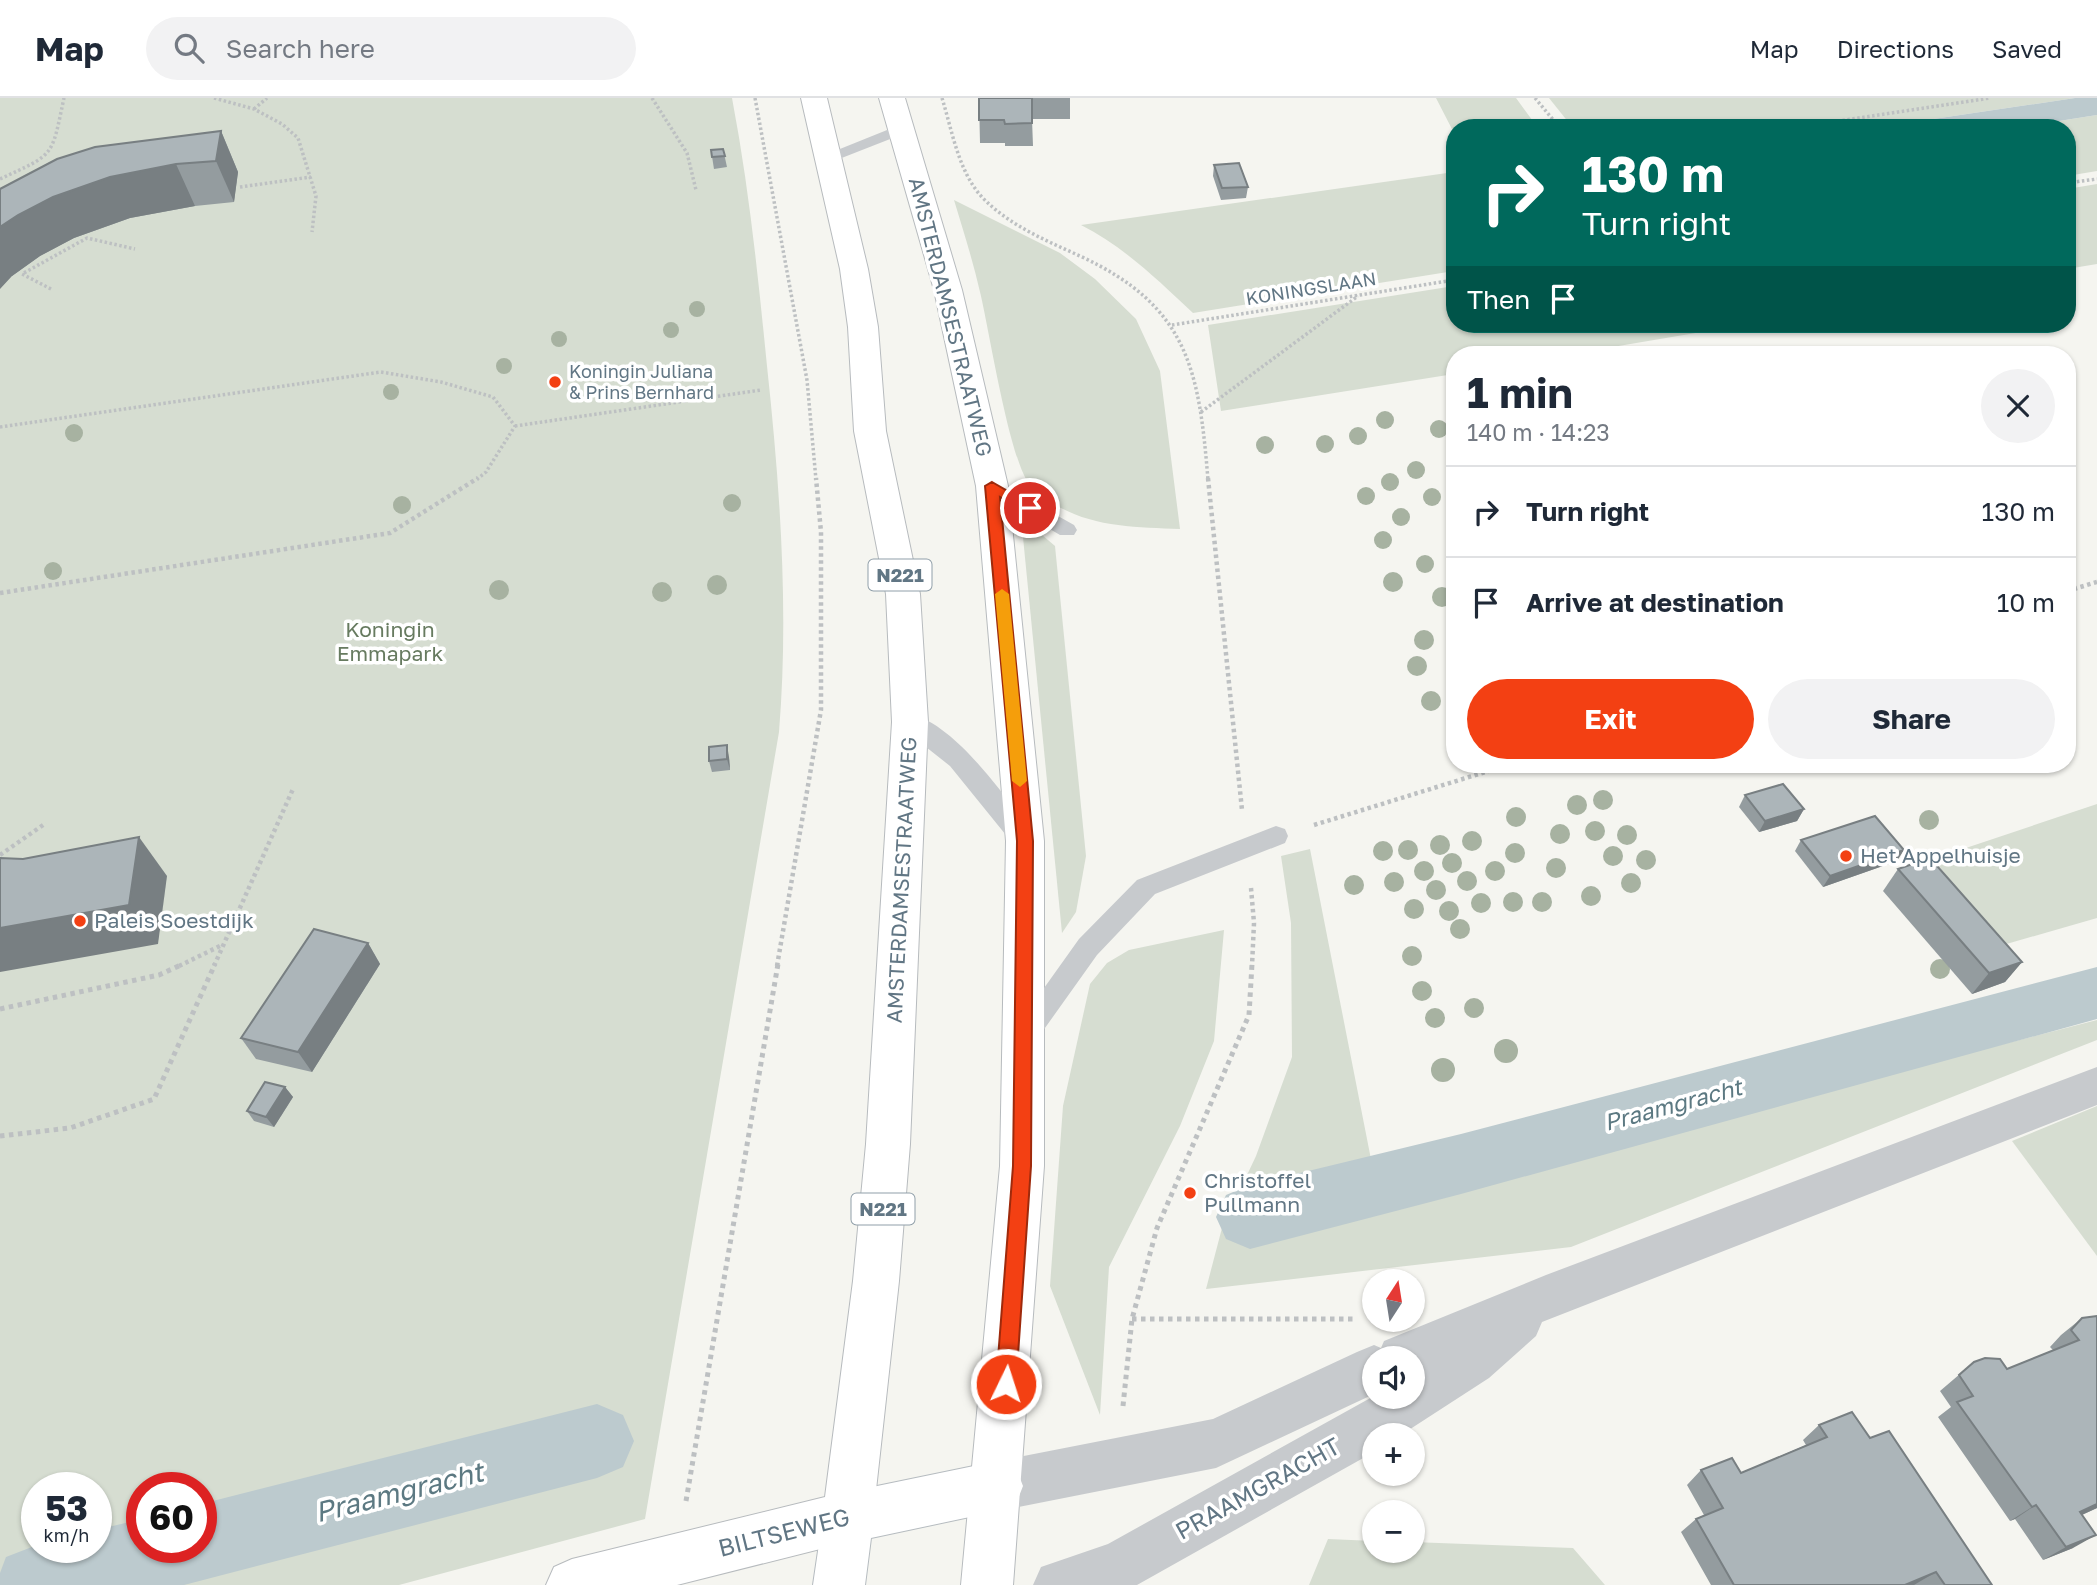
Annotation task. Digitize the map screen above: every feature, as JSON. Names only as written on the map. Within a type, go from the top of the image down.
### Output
[{"type":"main road","name":"AMSTERDAMSESTRAATWEG","points":[[814,98],[854,269],[863,327],[870,431],[903,594],[910,722],[903,901],[877,1281],[839,1585]]},
{"type":"main road","name":"AMSTERDAMSESTRAATWEG","points":[[892,98],[948,290],[992,486],[1025,841],[1019,1218],[998,1486],[987,1585]]},
{"type":"main road","name":"BILTSEWEG","points":[[572,1585],[848,1517],[998,1486]]},
{"type":"street","name":"PRAAMGRACHT","points":[[1425,1348],[1546,1297],[2097,1086]]},
{"type":"street","name":"PRAAMGRACHT","points":[[1059,1585],[1118,1567],[1366,1429],[1472,1361],[1546,1297]]},
{"type":"street","points":[[998,1486],[1216,1443],[1362,1376]]},
{"type":"lane","points":[[828,157],[902,129]]},
{"type":"lane","points":[[992,486],[1068,530]]},
{"type":"lane","points":[[910,722],[935,736],[961,759],[1025,841]]},
{"type":"lane","points":[[1023,1037],[1088,947],[1146,887],[1276,836]]},
{"type":"path","points":[[0,179],[41,160],[53,148],[64,98]]},
{"type":"path","points":[[214,98],[254,109],[282,124],[298,138],[316,195],[312,232]]},
{"type":"path","points":[[254,109],[267,98]]},
{"type":"path","points":[[652,98],[687,153],[696,190]]},
{"type":"path","points":[[677,1559],[821,710],[821,533],[807,380],[755,98]]},
{"type":"path","points":[[942,98],[967,172],[990,205],[1019,226],[1094,261],[1147,295],[1171,325],[1201,412],[1229,722],[1247,846],[1254,923],[1248,1015],[1157,1228],[1132,1319],[1117,1464]]},
{"type":"path","points":[[1535,98],[1552,119]]},
{"type":"path","points":[[1852,119],[1990,98]]},
{"type":"path","points":[[240,187],[311,177]]},
{"type":"path","points":[[2076,182],[2097,178]]},
{"type":"path","points":[[51,289],[22,274],[52,254],[87,238],[135,249]]},
{"type":"path","name":"KONINGSLAAN","points":[[1171,325],[1446,281]]},
{"type":"path","points":[[1201,412],[1359,295]]},
{"type":"path","points":[[0,427],[381,372],[441,382],[493,397],[515,426]]},
{"type":"path","points":[[0,593],[390,533],[450,498],[486,471],[515,426],[761,390]]},
{"type":"path","points":[[2076,588],[2097,582]]},
{"type":"path","points":[[1276,836],[1482,773]]},
{"type":"path","points":[[0,1136],[70,1128],[154,1099],[293,789]]},
{"type":"path","points":[[0,855],[46,823]]},
{"type":"path","points":[[0,1009],[159,975],[223,945]]},
{"type":"path","points":[[1132,1319],[1360,1319]]},
{"type":"green space","name":"Koningin Emmapark","points":[[0,98],[732,98],[752,232],[776,457],[782,549],[782,686],[779,732],[645,1519],[399,1585],[0,1585]]},
{"type":"green space","points":[[1436,98],[1516,98],[1531,119],[1447,119]]},
{"type":"green space","points":[[1549,98],[2075,98],[1934,119],[1566,119]]},
{"type":"green space","points":[[2097,115],[2097,171],[2076,174],[2076,119],[2072,119]]},
{"type":"green space","points":[[1446,173],[1446,272],[1193,313],[1126,254],[1081,225]]},
{"type":"green space","points":[[2097,184],[2097,264],[2076,268],[2076,188]]},
{"type":"green space","points":[[954,200],[1060,253],[1095,279],[1136,319],[1160,371],[1180,529],[1120,525],[1082,517],[1047,500],[1031,486],[1015,452],[977,280]]},
{"type":"green space","points":[[1446,287],[1446,333],[1696,333],[1618,346],[1446,346],[1446,375],[1221,411],[1208,325]]},
{"type":"green space","points":[[1021,517],[1055,546],[1086,856],[1076,912],[1062,933]]},
{"type":"green space","points":[[2097,804],[2097,918],[2003,945],[1933,859]]},
{"type":"green space","points":[[1310,849],[1379,1200],[1442,1188],[2097,1020],[2097,1040],[1571,1247],[1206,1289],[1222,1228],[1256,1156],[1292,1057],[1291,923],[1281,856]]},
{"type":"green space","points":[[1224,930],[1214,1041],[1180,1126],[1109,1267],[1100,1415],[1050,1286],[1063,1106],[1090,984],[1107,963],[1129,950]]},
{"type":"green space","points":[[2097,1106],[2097,1256],[2012,1141]]},
{"type":"green space","points":[[1328,1539],[1362,1540],[1362,1563],[1425,1563],[1425,1542],[1573,1548],[1605,1585],[1309,1585]]},
{"type":"shaded area","points":[[2075,98],[2097,98],[2097,115],[2072,119],[1934,119]]},
{"type":"building","points":[[979,98],[1032,98],[1032,123],[1005,124],[1004,120],[979,120]]},
{"type":"building","points":[[221,131],[216,161],[176,164],[110,177],[53,197],[0,227],[0,189],[57,159],[95,147]]},
{"type":"building","points":[[723,149],[725,156],[712,157],[711,150]]},
{"type":"building","points":[[1239,163],[1248,187],[1222,188],[1214,165]]},
{"type":"building","points":[[727,745],[727,759],[709,761],[709,747]]},
{"type":"building","points":[[1783,784],[1804,809],[1765,821],[1745,795]]},
{"type":"building","name":"Het Appelhuisje","points":[[1875,816],[1904,850],[1830,876],[1801,840]]},
{"type":"building","points":[[139,837],[129,905],[0,928],[0,858],[23,859]]},
{"type":"building","points":[[1930,858],[2022,962],[1989,973],[1898,869]]},
{"type":"building","points":[[314,929],[368,943],[298,1052],[241,1038]]},
{"type":"building","points":[[265,1082],[285,1087],[266,1117],[247,1111]]},
{"type":"building","points":[[2097,1316],[2097,1504],[2080,1512],[2096,1535],[2066,1547],[2036,1505],[2032,1507],[1957,1402],[1973,1396],[1959,1375],[1974,1362],[1985,1358],[2000,1359],[2007,1369],[2079,1340],[2071,1330],[2082,1318]]},
{"type":"building","points":[[1852,1412],[1870,1438],[1889,1431],[1992,1585],[1945,1585],[1936,1572],[1905,1585],[1734,1585],[1696,1519],[1723,1508],[1701,1470],[1732,1458],[1741,1473],[1827,1437],[1819,1425]]},
{"type":"waterway","name":"Praamgracht","points":[[1250,1217],[1461,1164],[2097,993]]},
{"type":"waterway","name":"Praamgracht","points":[[217,1538],[597,1441]]},
{"type":"waterway","name":"Praamgracht","points":[[34,1585],[126,1562]]},
{"type":"slow traffic","points":[[1002,594],[1020,781]]},
{"type":"place","name":"Koningin Juliana & Prins Bernhard","points":[[555,382]]},
{"type":"place","name":"Het Appelhuisje","points":[[1846,856]]},
{"type":"place","name":"Paleis Soestdijk","points":[[80,921]]},
{"type":"place","name":"Christoffel Pullmann","points":[[1190,1193]]},
{"type":"route","points":[[1006,1384],[1022,1166],[1025,841],[992,486],[1030,508]]}]
